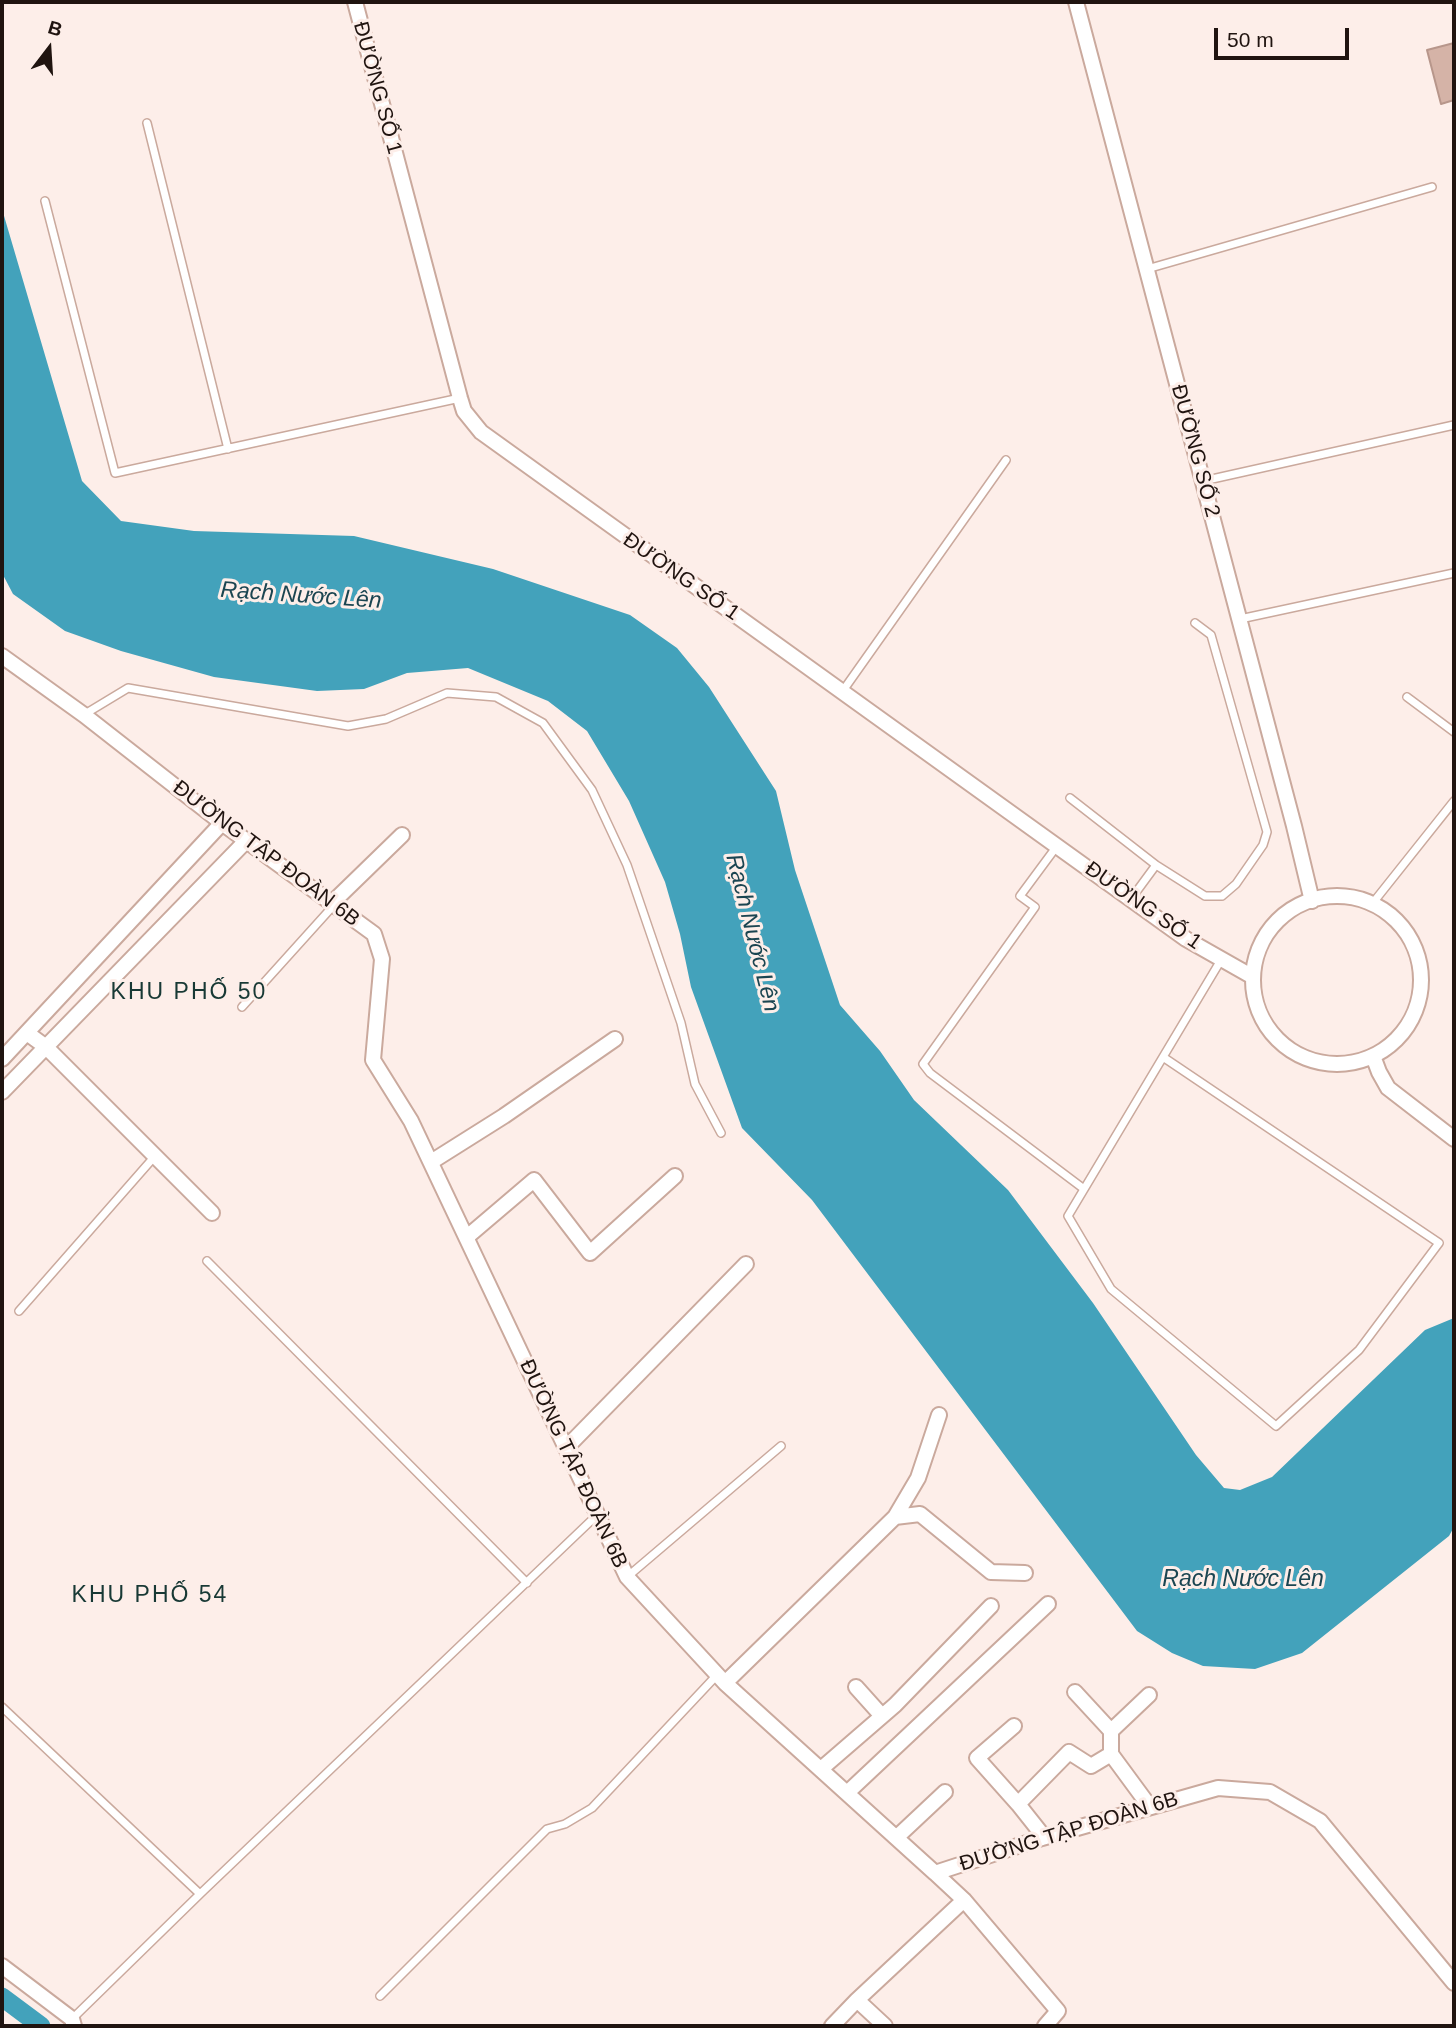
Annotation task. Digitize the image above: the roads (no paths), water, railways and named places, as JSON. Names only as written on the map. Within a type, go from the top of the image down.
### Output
[{"type":"street","name":"ĐƯỜNG SỐ 1","points":[[355,2],[460,398],[464,411],[481,432],[1186,939],[1253,977]]},
{"type":"street","name":"ĐƯỜNG SỐ 2","points":[[1076,2],[1312,901]]},
{"type":"street","name":"ĐƯỜNG TẬP ĐOÀN 6B","points":[[2,656],[84,715],[246,841],[374,934],[383,959],[373,1060],[411,1121],[627,1577],[721,1679],[935,1873],[1042,1838],[1218,1788],[1270,1791],[1320,1821],[1454,1983]]},
{"type":"street","points":[[2,1059],[222,823]]},
{"type":"street","points":[[333,904],[402,835]]},
{"type":"street","points":[[2,1092],[246,841]]},
{"type":"street","points":[[1336,896],[1372,904],[1401,925],[1412,940],[1418,957],[1422,975],[1421,993],[1408,1027],[1396,1041],[1373,1056],[1348,1064],[1329,1064],[1295,1053],[1280,1042],[1259,1012],[1253,977],[1255,959],[1262,942],[1285,914],[1312,901],[1336,896]]},
{"type":"street","points":[[27,1033],[46,1047],[212,1213]]},
{"type":"street","points":[[431,1162],[504,1116],[615,1039]]},
{"type":"street","points":[[1373,1056],[1388,1088],[1454,1139]]},
{"type":"street","points":[[467,1237],[534,1180],[590,1253],[675,1176]]},
{"type":"street","points":[[566,1448],[746,1264]]},
{"type":"street","points":[[721,1679],[895,1517],[918,1478],[939,1415]]},
{"type":"street","points":[[895,1517],[920,1514],[991,1572],[1025,1573]]},
{"type":"street","points":[[847,1793],[1048,1604]]},
{"type":"street","points":[[821,1769],[882,1716],[991,1606]]},
{"type":"street","points":[[856,1687],[882,1716]]},
{"type":"street","points":[[1074,1692],[1111,1731],[1111,1754],[1150,1807]]},
{"type":"street","points":[[1111,1731],[1149,1695]]},
{"type":"street","points":[[1014,1726],[977,1758],[1018,1804],[1042,1838]]},
{"type":"street","points":[[1018,1804],[1069,1752],[1091,1766],[1111,1754]]},
{"type":"street","points":[[897,1837],[945,1792]]},
{"type":"street","points":[[935,1873],[964,1900],[1058,2011],[1045,2026]]},
{"type":"street","points":[[831,2026],[964,1900]]},
{"type":"street","points":[[2,1966],[73,2023]]},
{"type":"street","points":[[857,2000],[885,2026]]},
{"type":"lane","points":[[147,123],[228,449]]},
{"type":"lane","points":[[1147,270],[1432,187]]},
{"type":"lane","points":[[45,201],[115,473],[460,398]]},
{"type":"lane","points":[[1203,481],[1454,425]]},
{"type":"lane","points":[[842,692],[1006,460]]},
{"type":"lane","points":[[1240,620],[1454,573]]},
{"type":"lane","points":[[1070,798],[1156,865],[1205,896],[1222,896],[1236,884],[1263,845],[1267,832],[1211,635],[1195,623]]},
{"type":"lane","points":[[84,715],[128,688],[348,726],[386,719],[447,693],[496,697],[543,723],[592,790],[627,865],[681,1023],[695,1084],[722,1133]]},
{"type":"lane","points":[[1407,697],[1454,732]]},
{"type":"lane","points":[[1372,904],[1454,801]]},
{"type":"lane","points":[[1058,846],[1020,897],[1035,908],[923,1063],[930,1073],[1084,1189]]},
{"type":"lane","points":[[1131,899],[1156,865]]},
{"type":"lane","points":[[242,1007],[333,904]]},
{"type":"lane","points":[[1163,1057],[1439,1243],[1359,1350],[1276,1426],[1111,1289],[1068,1216],[1221,959]]},
{"type":"lane","points":[[19,1311],[155,1156]]},
{"type":"lane","points":[[207,1261],[527,1583]]},
{"type":"lane","points":[[627,1577],[781,1446]]},
{"type":"lane","points":[[73,2023],[200,1894],[598,1515]]},
{"type":"lane","points":[[380,1996],[547,1829],[565,1825],[592,1808],[721,1679]]},
{"type":"lane","points":[[2,1707],[200,1894]]},
{"type":"water","name":"Rạch Nước Lên","points":[[2,209],[82,481],[121,521],[194,531],[354,536],[493,569],[630,615],[677,648],[709,687],[776,791],[795,870],[840,1005],[880,1051],[914,1100],[1008,1190],[1093,1303],[1196,1455],[1224,1488],[1240,1490],[1272,1477],[1425,1330],[1454,1318],[1454,1527],[1449,1536],[1302,1653],[1255,1669],[1203,1666],[1172,1653],[1137,1631],[812,1200],[742,1128],[691,987],[665,882],[629,801],[587,731],[548,701],[468,668],[407,673],[364,689],[317,691],[214,677],[121,651],[65,631],[13,594],[2,573]]},
{"type":"waterway","points":[[2,1997],[41,2026]]},
{"type":"district","name":"KHU PHỐ 50","points":[[189,993]]},
{"type":"district","name":"KHU PHỐ 54","points":[[150,1596]]}]
